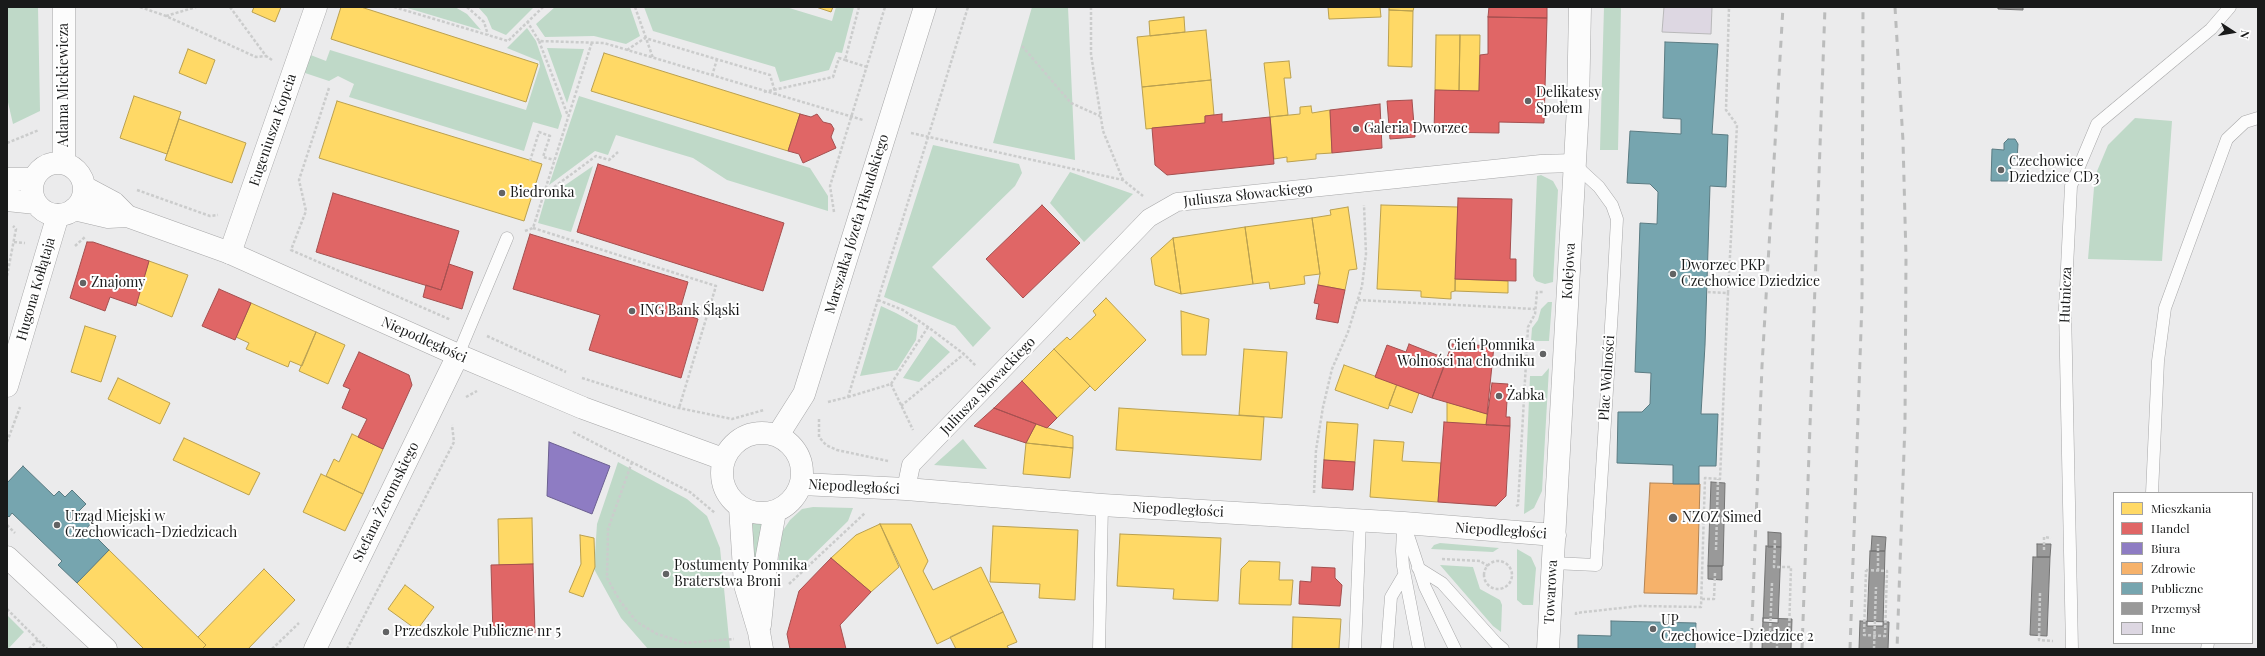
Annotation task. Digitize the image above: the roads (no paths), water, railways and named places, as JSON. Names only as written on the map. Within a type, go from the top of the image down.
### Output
[{"type":"street","name":"Adama Mickiewicza","points":[[64,7],[64,164]]},
{"type":"street","name":"Eugeniusza Kopcia","points":[[230,253],[316,7]]},
{"type":"street","name":"Marszałka Józefa Piłsudskiego","points":[[778,435],[804,394],[842,279],[887,126],[925,7]]},
{"type":"street","name":"Kolejowa","points":[[1554,535],[1574,163],[1580,7]]},
{"type":"street","points":[[56,163],[64,164],[78,172],[84,187],[81,199],[66,212],[42,210],[36,203],[33,196],[34,179],[43,168],[56,163]]},
{"type":"street","name":"Juliusza Słowackiego","points":[[906,489],[911,465],[924,451],[1149,218],[1177,202],[1541,164],[1574,163]]},
{"type":"street","points":[[7,179],[34,179]]},
{"type":"street","name":"Niepodległości","points":[[84,187],[114,203],[127,216],[230,253],[458,355],[583,408],[723,459]]},
{"type":"street","points":[[8,211],[36,203]]},
{"type":"street","name":"Niepodległości","points":[[66,212],[108,218],[127,216]]},
{"type":"street","name":"Hugona Kołłątaja","points":[[7,386],[66,212]]},
{"type":"street","name":"Stefana Żeromskiego","points":[[315,649],[458,355]]},
{"type":"street","points":[[766,432],[778,435],[788,442],[801,461],[801,484],[796,496],[775,512],[749,512],[740,507],[728,496],[723,485],[721,472],[723,459],[730,448],[740,439],[752,433],[766,432]]},
{"type":"street","name":"Niepodległości","points":[[801,484],[906,489],[1102,505],[1404,523],[1554,535]]},
{"type":"street","points":[[740,507],[745,585],[760,640]]},
{"type":"street","points":[[760,640],[767,555],[775,512]]},
{"type":"street","name":"Towarowa","points":[[1548,649],[1554,535]]},
{"type":"street","points":[[7,557],[106,649]]},
{"type":"lane","name":"Hutnicza","points":[[2072,649],[2065,308],[2071,186],[2097,124],[2211,29],[2230,7]]},
{"type":"lane","points":[[2152,492],[2158,361],[2165,308],[2227,139],[2246,122],[2258,118]]},
{"type":"lane","name":"Plac Wolności","points":[[1552,563],[1596,565],[1613,294],[1617,219],[1612,204],[1599,187],[1574,163]]},
{"type":"lane","points":[[458,355],[507,238]]},
{"type":"lane","points":[[1099,649],[1102,505]]},
{"type":"lane","points":[[1355,649],[1360,521]]},
{"type":"lane","points":[[1404,523],[1418,568],[1455,649]]},
{"type":"lane","points":[[1404,523],[1402,550],[1404,575],[1419,649]]},
{"type":"lane","points":[[1418,568],[1442,583],[1496,643],[1504,649]]},
{"type":"lane","points":[[1386,649],[1391,597],[1404,575]]},
{"type":"railway","points":[[1751,649],[1762,366],[1783,7]]},
{"type":"railway","points":[[1802,649],[1825,7]]},
{"type":"railway","points":[[1850,649],[1862,301],[1863,7]]},
{"type":"railway","points":[[1895,7],[1903,141],[1906,257],[1905,423],[1897,649]]},
{"type":"place","name":"Delikatesy Społem","points":[[1528,101]]},
{"type":"place","name":"Galeria Dworzec","points":[[1356,129]]},
{"type":"place","name":"Czechowice Dziedzice CD3","points":[[2001,170]]},
{"type":"place","name":"Biedronka","points":[[502,193]]},
{"type":"place","name":"Dworzec PKP Czechowice Dziedzice","points":[[1673,274]]},
{"type":"place","name":"Znajomy","points":[[83,283]]},
{"type":"place","name":"ING Bank Śląski","points":[[632,311]]},
{"type":"place","name":"Cień Pomnika Wolności na chodniku","points":[[1543,354]]},
{"type":"place","name":"Żabka","points":[[1499,396]]},
{"type":"place","name":"NZOZ Simed","points":[[1673,518]]},
{"type":"place","name":"Urząd Miejski w Czechowicach-Dziedzicach","points":[[57,525]]},
{"type":"place","name":"Postumenty Pomnika Braterstwa Broni","points":[[666,574]]},
{"type":"place","name":"UP Czechowice-Dziedzice 2","points":[[1653,629]]},
{"type":"place","name":"Przedszkole Publiczne nr 5","points":[[386,632]]}]
